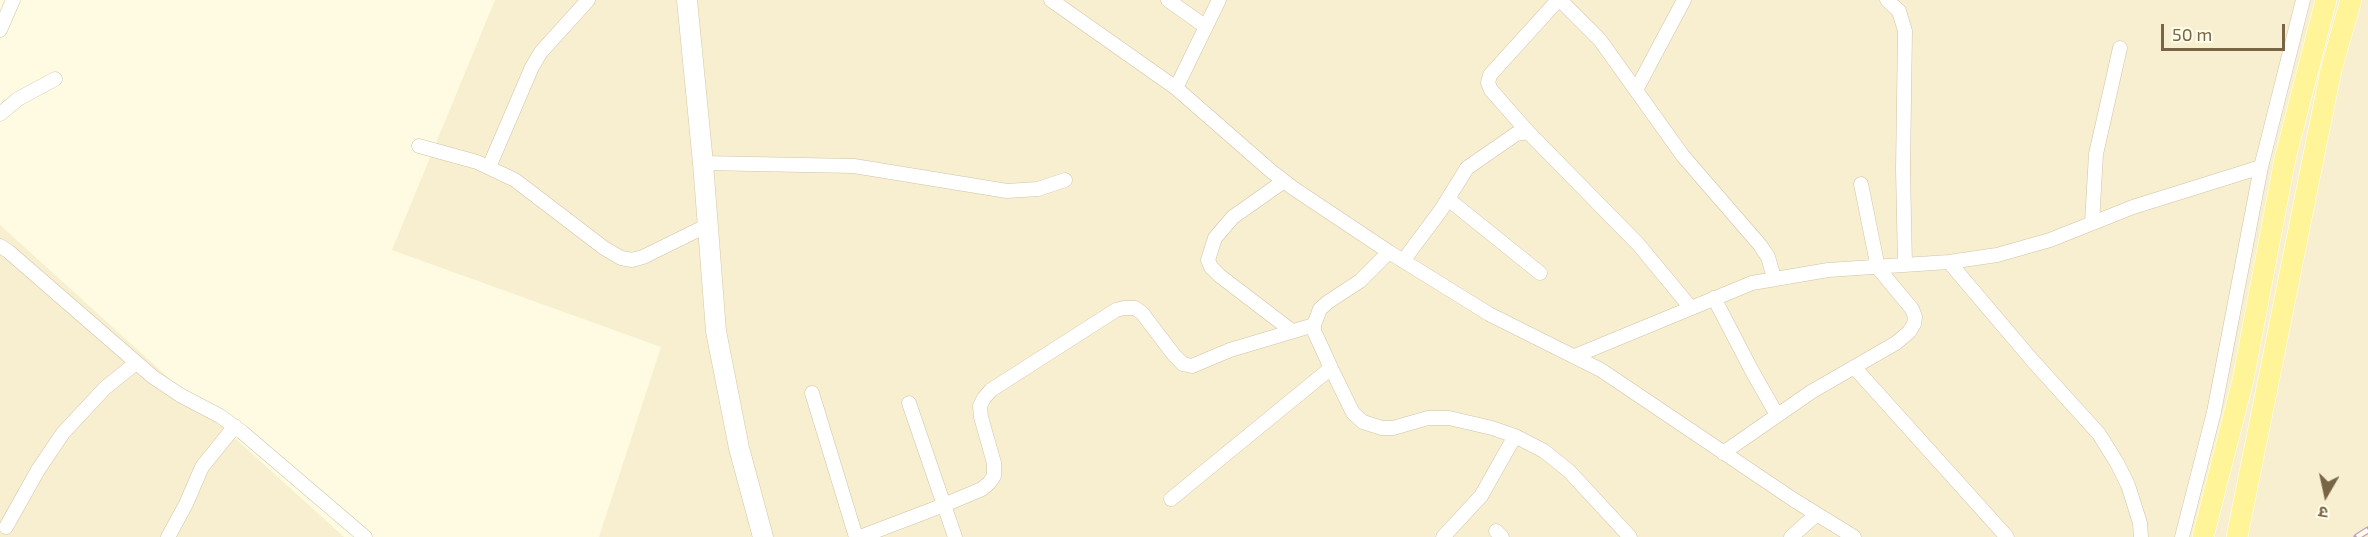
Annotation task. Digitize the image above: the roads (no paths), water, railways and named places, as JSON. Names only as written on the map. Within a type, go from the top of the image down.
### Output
[{"type":"main road","points":[[687,0],[716,331],[739,448],[763,537]]},
{"type":"main road","points":[[2204,537],[2243,380],[2285,159],[2326,0]]},
{"type":"main road","points":[[2237,537],[2326,93],[2351,0]]},
{"type":"street","points":[[2,21],[13,0]]},
{"type":"street","points":[[489,167],[532,67],[541,52],[588,0]]},
{"type":"street","points":[[1051,0],[1176,88],[1284,181],[1389,252],[1489,314],[1601,370],[1723,453],[1854,537]]},
{"type":"street","points":[[1168,0],[1206,27]]},
{"type":"street","points":[[1176,88],[1219,0]]},
{"type":"street","points":[[1691,308],[1638,244],[1527,132],[1491,90],[1488,83],[1490,75],[1559,0],[1600,40],[1683,156],[1760,245],[1768,257],[1774,278]]},
{"type":"street","points":[[1636,90],[1684,0]]},
{"type":"street","points":[[1887,0],[1899,11],[1905,31],[1903,169],[1905,265]]},
{"type":"street","points":[[2182,537],[2214,412],[2261,167],[2303,0]]},
{"type":"street","points":[[2092,223],[2096,154],[2120,48]]},
{"type":"street","points":[[0,114],[18,99],[55,78]]},
{"type":"street","points":[[1403,261],[1448,199],[1467,168],[1516,134],[1527,132]]},
{"type":"street","points":[[419,146],[489,167],[524,186],[604,248],[621,258],[632,260],[643,257],[708,225]]},
{"type":"street","points":[[703,163],[854,166],[1007,191],[1038,189],[1065,180]]},
{"type":"street","points":[[1575,356],[1743,286],[1774,278],[1828,270],[1949,262],[2026,248],[2133,207],[2261,167]]},
{"type":"street","points":[[1284,181],[1233,217],[1215,238],[1208,260],[1220,276],[1292,331]]},
{"type":"street","points":[[1723,453],[1811,392],[1896,342],[1909,332],[1914,324],[1915,317],[1912,309],[1878,268],[1862,184]]},
{"type":"street","points":[[1448,199],[1540,273]]},
{"type":"street","points":[[0,246],[162,384],[235,426],[365,537]]},
{"type":"street","points":[[1389,252],[1360,281],[1320,309],[1314,324],[1314,331],[1353,413],[1372,427],[1393,428],[1428,418],[1449,418],[1515,436],[1544,451],[1569,471],[1630,537]]},
{"type":"street","points":[[1949,262],[2032,360],[2099,434],[2128,485],[2140,524],[2141,537]]},
{"type":"street","points":[[1714,298],[1778,415]]},
{"type":"street","points":[[812,393],[858,537],[944,506],[982,489],[994,476],[994,463],[981,417],[980,406],[984,398],[990,390],[1116,310],[1135,308],[1142,313],[1174,356],[1183,364],[1192,366],[1230,350],[1314,324]]},
{"type":"street","points":[[6,527],[38,470],[63,433],[105,388],[136,363]]},
{"type":"street","points":[[1854,367],[2007,537]]},
{"type":"street","points":[[1171,500],[1331,368]]},
{"type":"street","points":[[909,403],[955,537]]},
{"type":"street","points":[[168,537],[202,467],[235,426]]},
{"type":"street","points":[[1443,537],[1481,496],[1515,436]]},
{"type":"street","points":[[1791,537],[1817,514]]},
{"type":"railway","points":[[2357,537],[2368,530]]}]
